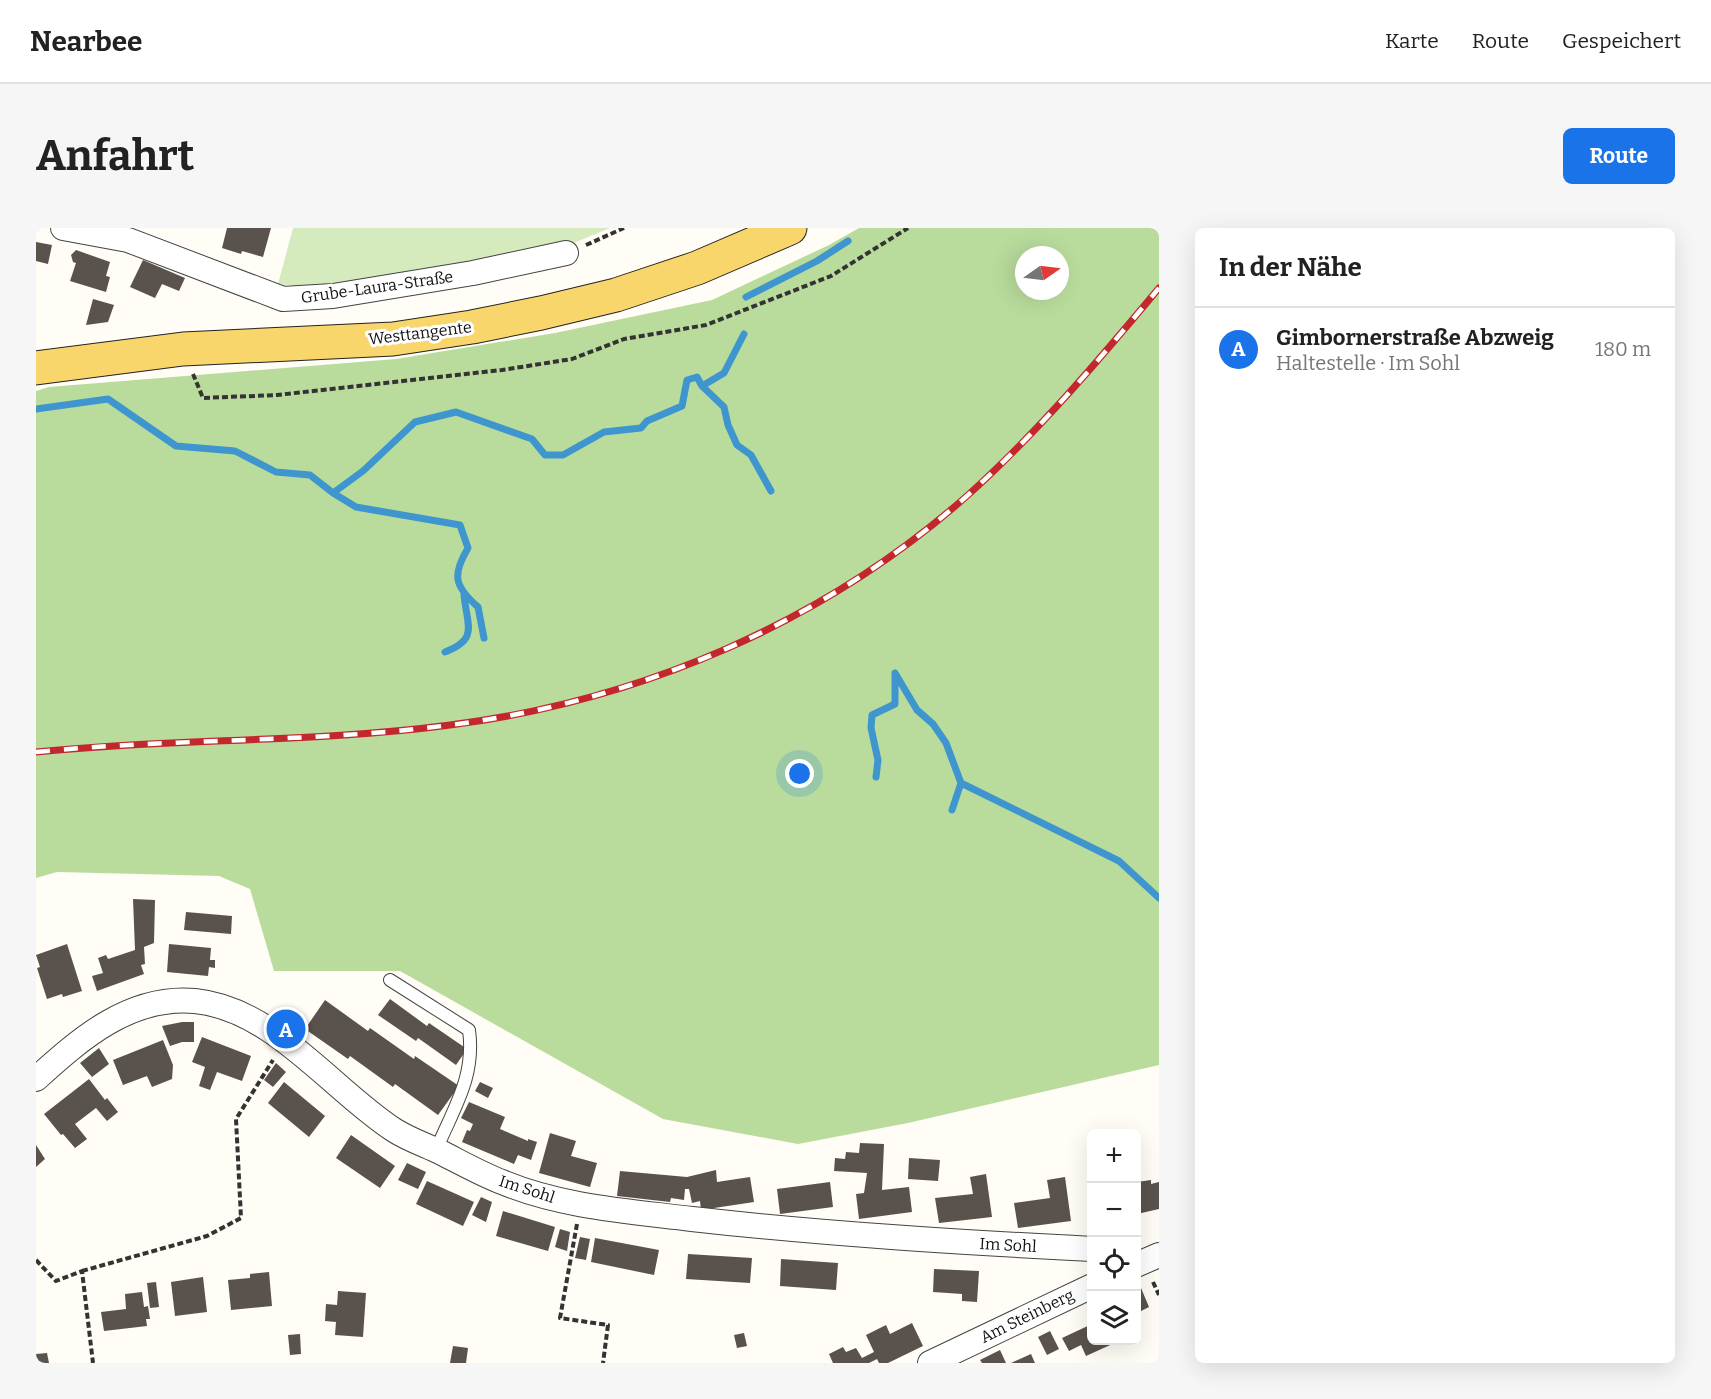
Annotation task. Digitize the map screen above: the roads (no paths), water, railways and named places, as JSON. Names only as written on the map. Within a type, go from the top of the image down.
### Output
[{"type":"main road","name":"Westtangente","points":[[36,368],[183,349],[393,339],[472,327],[541,314],[616,295],[697,268],[790,228]]},
{"type":"street","name":"Grube-Laura-Straße","points":[[63,228],[128,240],[283,299],[333,296],[473,273],[566,253]]},
{"type":"street","name":"Im Sohl","points":[[36,1079],[67,1051],[114,1018],[136,1008],[168,1001],[196,1001],[227,1008],[255,1020],[394,1130],[502,1183],[580,1206],[742,1224],[1087,1249]]},
{"type":"street","points":[[1141,1263],[1159,1255]]},
{"type":"street","name":"Am Steinberg","points":[[930,1363],[1087,1288]]},
{"type":"lane","points":[[390,980],[469,1030],[472,1050],[466,1083],[440,1142],[433,1149]]},
{"type":"waterway","points":[[746,297],[817,261],[848,241]]},
{"type":"waterway","points":[[36,409],[108,399],[176,446],[235,451],[276,472],[310,475],[333,493],[363,471],[415,422],[456,412],[532,439],[545,455],[563,455],[604,432],[641,428],[647,421],[682,406],[687,380],[697,377],[702,386],[724,373],[744,334]]},
{"type":"waterway","points":[[702,386],[724,407],[728,425],[737,445],[751,455],[771,491]]},
{"type":"waterway","points":[[333,493],[356,507],[460,525],[468,548],[459,566],[458,580],[464,593],[478,607],[484,638]]},
{"type":"waterway","points":[[445,652],[463,642],[467,636],[468,623],[464,595]]},
{"type":"waterway","points":[[895,673],[917,710],[933,724],[946,743],[961,783],[1119,861],[1159,898]]},
{"type":"waterway","points":[[876,777],[878,760],[871,728],[872,715],[895,704],[895,675]]},
{"type":"waterway","points":[[952,810],[961,783]]},
{"type":"railway","points":[[36,752],[140,744],[347,735],[450,725],[521,713],[591,697],[660,675],[727,649],[791,617],[853,581],[912,540],[968,495],[1019,446],[1091,369],[1159,288]]},
{"type":"place","name":"Gimbornerstraße Abzweig","points":[[286,1029]]}]
